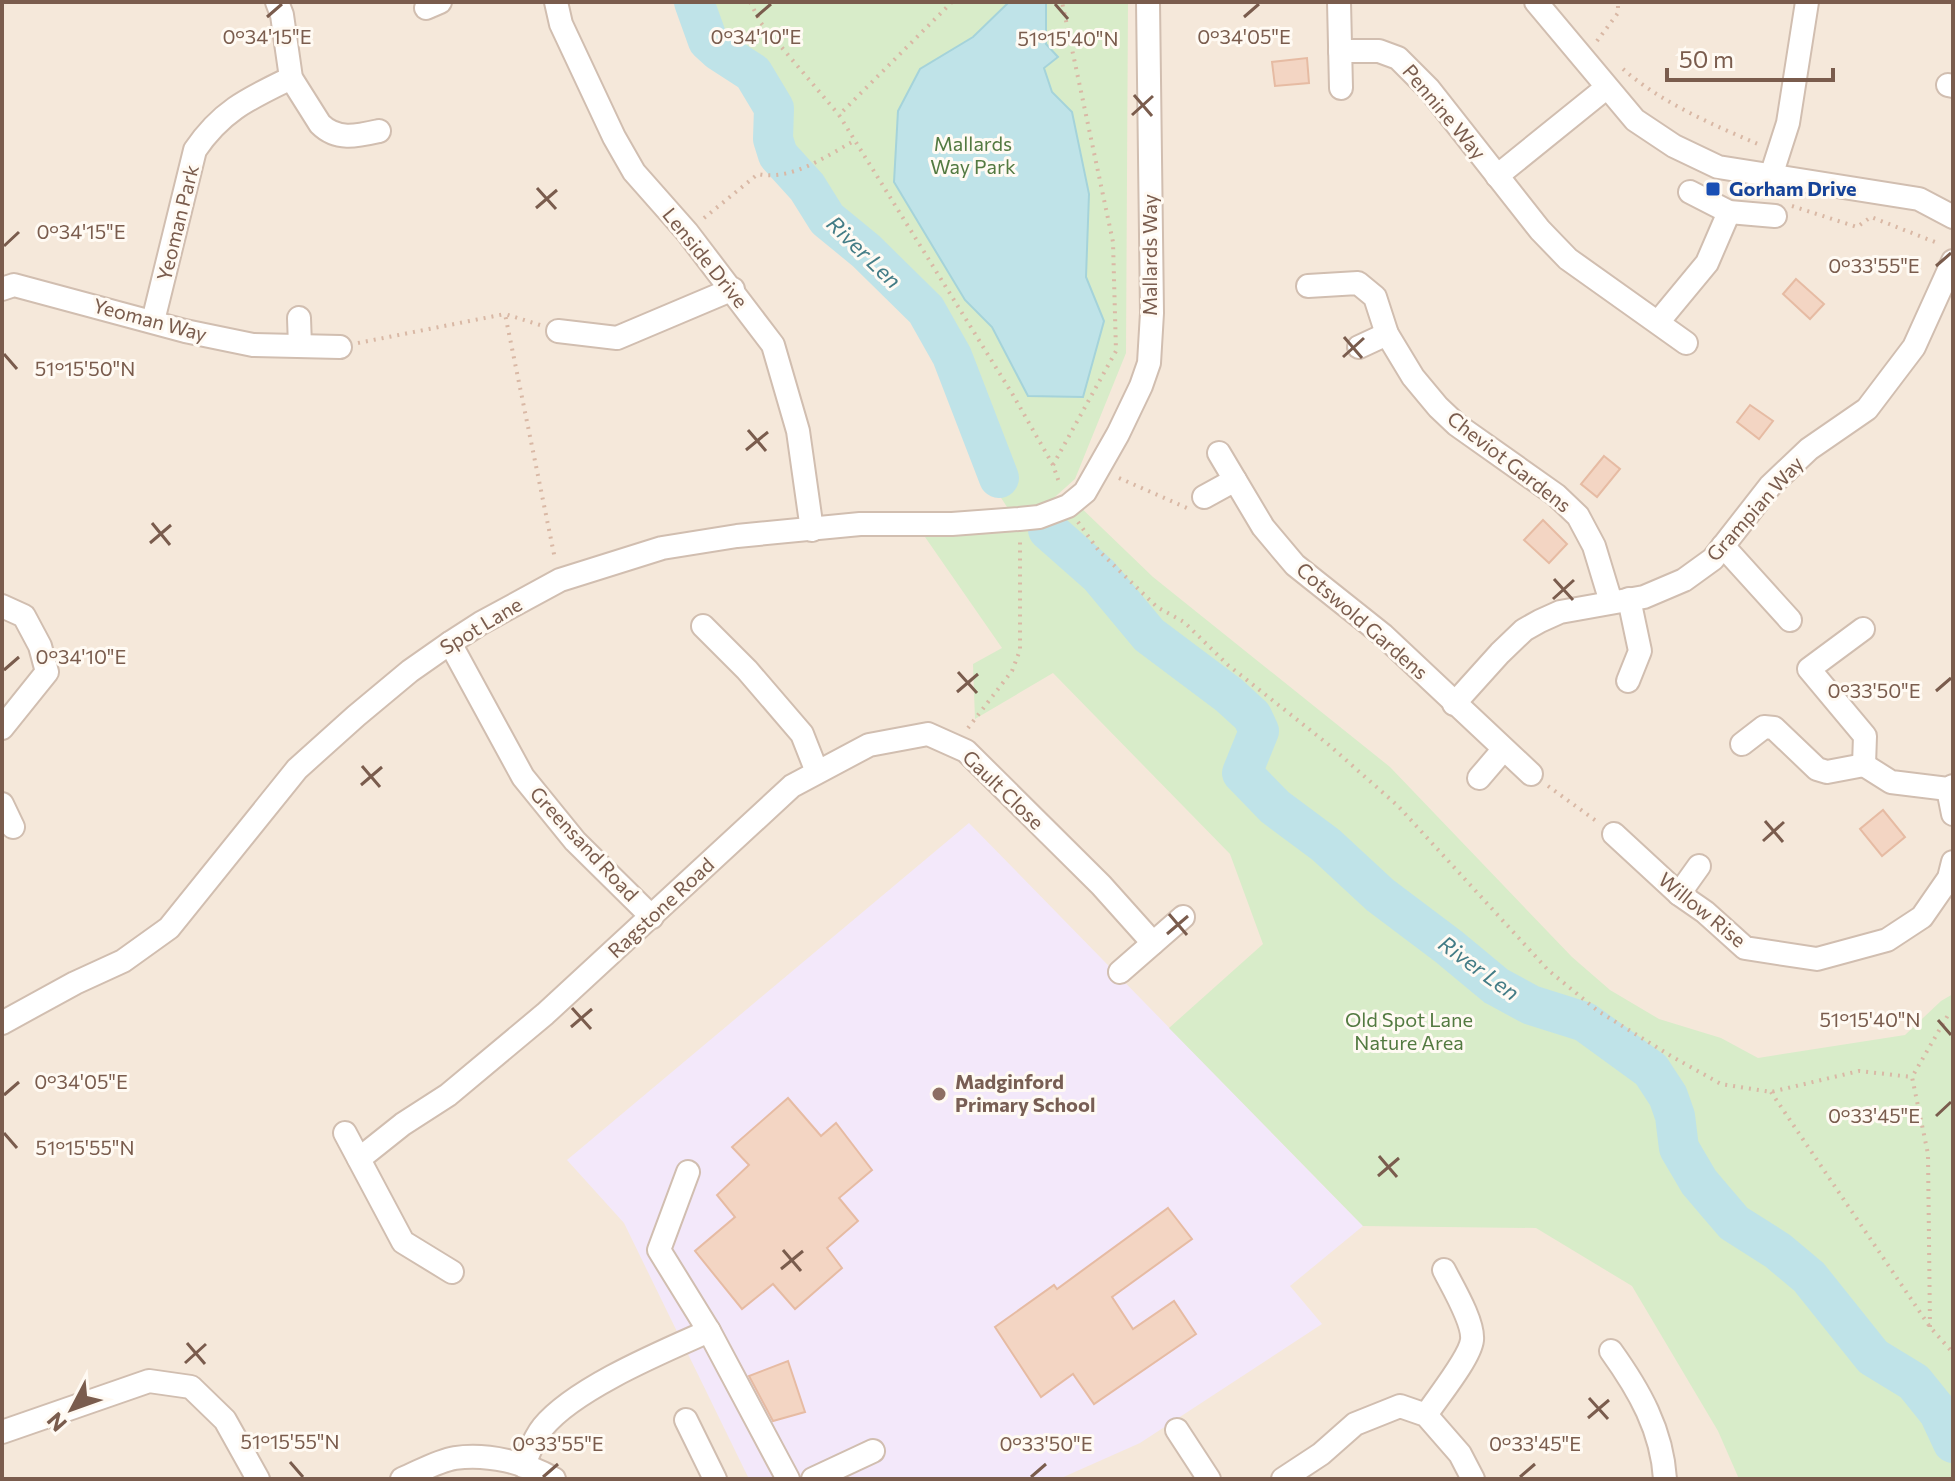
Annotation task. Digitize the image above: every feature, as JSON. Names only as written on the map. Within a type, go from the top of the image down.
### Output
[{"type":"street","points":[[277,2],[282,15],[291,78],[320,124],[333,134],[350,137],[379,131]]},
{"type":"street","name":"Lenside Drive","points":[[556,2],[561,24],[614,137],[634,172],[733,289],[773,345],[798,431],[812,530]]},
{"type":"street","name":"Mallards Way","points":[[1076,499],[1098,469],[1124,422],[1149,363],[1152,313],[1148,2]]},
{"type":"street","points":[[1339,2],[1341,88]]},
{"type":"street","points":[[1536,2],[1635,120],[1674,146],[1718,167],[1919,199],[1953,217]]},
{"type":"street","points":[[1771,176],[1788,123],[1807,2]]},
{"type":"street","name":"Pennine Way","points":[[1340,51],[1379,51],[1398,58],[1429,89],[1540,230],[1568,259],[1686,343]]},
{"type":"street","name":"Yeoman Park","points":[[153,321],[195,150],[210,128],[224,115],[291,78]]},
{"type":"street","name":"Pennine Way","points":[[1497,176],[1606,88]]},
{"type":"street","points":[[1690,192],[1729,212],[1775,216]]},
{"type":"street","points":[[1659,321],[1707,263],[1729,212]]},
{"type":"street","name":"Grampian Way","points":[[1454,704],[1524,630],[1560,612],[1644,597],[1684,580],[1713,559],[1770,486],[1809,449],[1867,409],[1914,347],[1953,261]]},
{"type":"street","name":"Cheviot Gardens","points":[[1308,286],[1358,283],[1375,297],[1387,334],[1413,377],[1448,416],[1556,495],[1578,516],[1620,601],[1640,651],[1628,681]]},
{"type":"street","name":"Yeoman Way","points":[[2,289],[14,285],[185,331],[253,345],[340,347]]},
{"type":"street","points":[[558,331],[617,338],[733,289]]},
{"type":"street","points":[[299,318],[300,346]]},
{"type":"street","points":[[1359,347],[1387,334]]},
{"type":"street","name":"Cotswold Gardens","points":[[1219,453],[1263,527],[1295,565],[1383,635],[1531,774]]},
{"type":"street","points":[[1204,497],[1235,480]]},
{"type":"street","name":"Spot Lane","points":[[2,1023],[123,961],[169,928],[297,769],[410,671],[481,623],[560,580],[662,548],[737,536],[860,524],[952,524],[1039,517],[1076,499]]},
{"type":"street","points":[[1723,546],[1790,620]]},
{"type":"street","points":[[2,606],[24,616],[40,646],[47,672],[2,728]]},
{"type":"street","points":[[703,626],[747,670],[802,734],[817,772]]},
{"type":"street","points":[[1863,629],[1809,669],[1865,736],[1864,765]]},
{"type":"street","name":"Greensand Road","points":[[450,643],[523,777],[575,841],[652,917]]},
{"type":"street","points":[[1742,744],[1764,727],[1774,728],[1817,769],[1827,772],[1864,765],[1891,782],[1950,788],[1953,814]]},
{"type":"street","name":"Gault Close","points":[[817,772],[869,745],[928,734],[966,751],[1101,885],[1153,943]]},
{"type":"street","points":[[1479,778],[1503,750]]},
{"type":"street","name":"Ragstone Road","points":[[359,1159],[403,1124],[448,1095],[545,1014],[792,786],[817,772]]},
{"type":"street","points":[[2,804],[13,827]]},
{"type":"street","name":"Willow Rise","points":[[1614,834],[1679,894],[1705,912],[1745,948],[1817,959],[1887,940],[1922,917],[1949,878],[1953,862]]},
{"type":"street","points":[[1679,894],[1699,866]]},
{"type":"street","points":[[1120,972],[1183,917]]},
{"type":"street","points":[[345,1133],[403,1242],[452,1272]]},
{"type":"street","points":[[688,1172],[659,1250],[709,1331],[788,1479]]},
{"type":"street","points":[[1426,1415],[1462,1363],[1472,1340],[1469,1323],[1444,1270]]},
{"type":"street","points":[[523,1466],[542,1428],[567,1404],[649,1358],[709,1331]]},
{"type":"street","points":[[1611,1351],[1633,1381],[1651,1418],[1663,1451],[1665,1479]]},
{"type":"street","points":[[2,1432],[149,1381],[191,1387],[225,1420],[258,1479]]},
{"type":"street","points":[[1283,1479],[1321,1454],[1355,1424],[1400,1406],[1426,1415],[1460,1454],[1473,1479]]},
{"type":"street","points":[[686,1420],[715,1479]]},
{"type":"street","points":[[1177,1430],[1209,1479]]},
{"type":"street","points":[[813,1479],[873,1451]]},
{"type":"street","points":[[402,1479],[455,1458],[488,1458],[523,1466],[554,1479]]},
{"type":"path","points":[[750,2],[761,23],[839,115],[1076,499],[1099,551],[1157,607],[1184,622],[1228,665],[1329,745],[1398,806],[1548,970],[1598,1011],[1721,1084],[1771,1092],[1859,1071],[1912,1077]]},
{"type":"path","points":[[839,115],[952,2]]},
{"type":"path","points":[[1053,465],[1116,351],[1113,242],[1062,2]]},
{"type":"path","points":[[1589,38],[1595,43],[1603,34],[1618,13],[1618,2]]},
{"type":"path","points":[[1615,61],[1634,79],[1686,110],[1735,134],[1780,151]]},
{"type":"path","points":[[687,232],[758,174],[770,176],[805,167],[854,141]]},
{"type":"path","points":[[1775,216],[1786,205],[1857,227],[1871,217],[1953,250]]},
{"type":"path","points":[[340,347],[505,314],[558,331]]},
{"type":"path","points":[[505,314],[560,580]]},
{"type":"path","points":[[1098,469],[1198,513],[1211,510],[1204,497]]},
{"type":"path","points":[[955,746],[1012,671],[1020,650],[1019,519]]},
{"type":"path","points":[[1531,774],[1614,834]]},
{"type":"path","points":[[1930,1327],[1928,1154],[1912,1077],[1948,1015],[1953,1012]]},
{"type":"path","points":[[1771,1092],[1930,1327],[1953,1353]]},
{"type":"shaded area","points":[[2,2],[1953,2],[1953,1479],[2,1479]]},
{"type":"shaded area","name":"Madginford Primary School","points":[[969,823],[1363,1226],[1290,1286],[1322,1324],[1140,1443],[1059,1479],[749,1479],[624,1223],[567,1160]]},
{"type":"green space","name":"Old Spot Lane Nature Area","points":[[692,2],[1128,2],[1126,353],[1075,479],[1047,504],[1074,501],[1153,577],[1390,767],[1572,957],[1610,990],[1659,1019],[1721,1038],[1758,1058],[1905,1035],[1941,1001],[1953,994],[1953,1479],[1739,1479],[1718,1431],[1632,1286],[1536,1228],[1363,1226],[1169,1028],[1263,944],[1230,854],[1053,673],[975,719],[973,664],[1002,648],[916,524],[1009,510],[990,481],[955,387],[932,337],[908,307],[837,241],[771,168],[772,131],[765,105],[750,85],[705,43]]},
{"type":"water","points":[[1009,2],[1046,2],[1046,44],[1058,57],[1044,68],[1052,92],[1072,112],[1089,194],[1086,277],[1104,321],[1083,397],[1028,396],[992,327],[965,300],[894,182],[898,111],[920,69],[973,37]]},
{"type":"building","points":[[1307,58],[1309,83],[1275,86],[1272,62]]},
{"type":"building","points":[[1796,279],[1824,304],[1810,319],[1783,294]]},
{"type":"building","points":[[1750,405],[1773,421],[1759,439],[1737,422]]},
{"type":"building","points":[[1604,456],[1620,469],[1597,497],[1581,484]]},
{"type":"building","points":[[1543,520],[1567,544],[1549,563],[1524,540]]},
{"type":"building","points":[[1883,810],[1905,837],[1882,856],[1860,829]]},
{"type":"building","points":[[788,1098],[821,1136],[836,1123],[872,1170],[839,1198],[858,1221],[827,1248],[842,1268],[795,1309],[773,1284],[742,1309],[695,1251],[735,1217],[717,1195],[749,1165],[732,1147]]},
{"type":"building","points":[[1168,1208],[1192,1239],[1112,1297],[1133,1329],[1174,1301],[1196,1334],[1094,1404],[1073,1374],[1041,1397],[995,1327],[1054,1285],[1057,1289]]},
{"type":"building","points":[[788,1361],[805,1412],[773,1421],[749,1376]]},
{"type":"waterway","name":"River Len","points":[[694,2],[708,41],[753,73],[774,108],[773,139],[778,155],[807,187],[827,219],[866,251],[926,310],[952,356],[999,478]]},
{"type":"waterway","name":"River Len","points":[[1048,530],[1099,575],[1149,635],[1252,716],[1259,731],[1242,773],[1275,807],[1326,845],[1380,895],[1496,986],[1531,1005],[1585,1022],[1651,1070],[1668,1096],[1675,1116],[1679,1148],[1699,1182],[1734,1223],[1778,1251],[1809,1277],[1873,1357],[1914,1382],[1939,1413],[1953,1443]]},
{"type":"place","name":"Gorham Drive","points":[[1713,189]]},
{"type":"place","name":"Madginford Primary School","points":[[939,1094]]},
{"type":"park label","name":"Mallards Way Park","points":[[973,156]]}]
